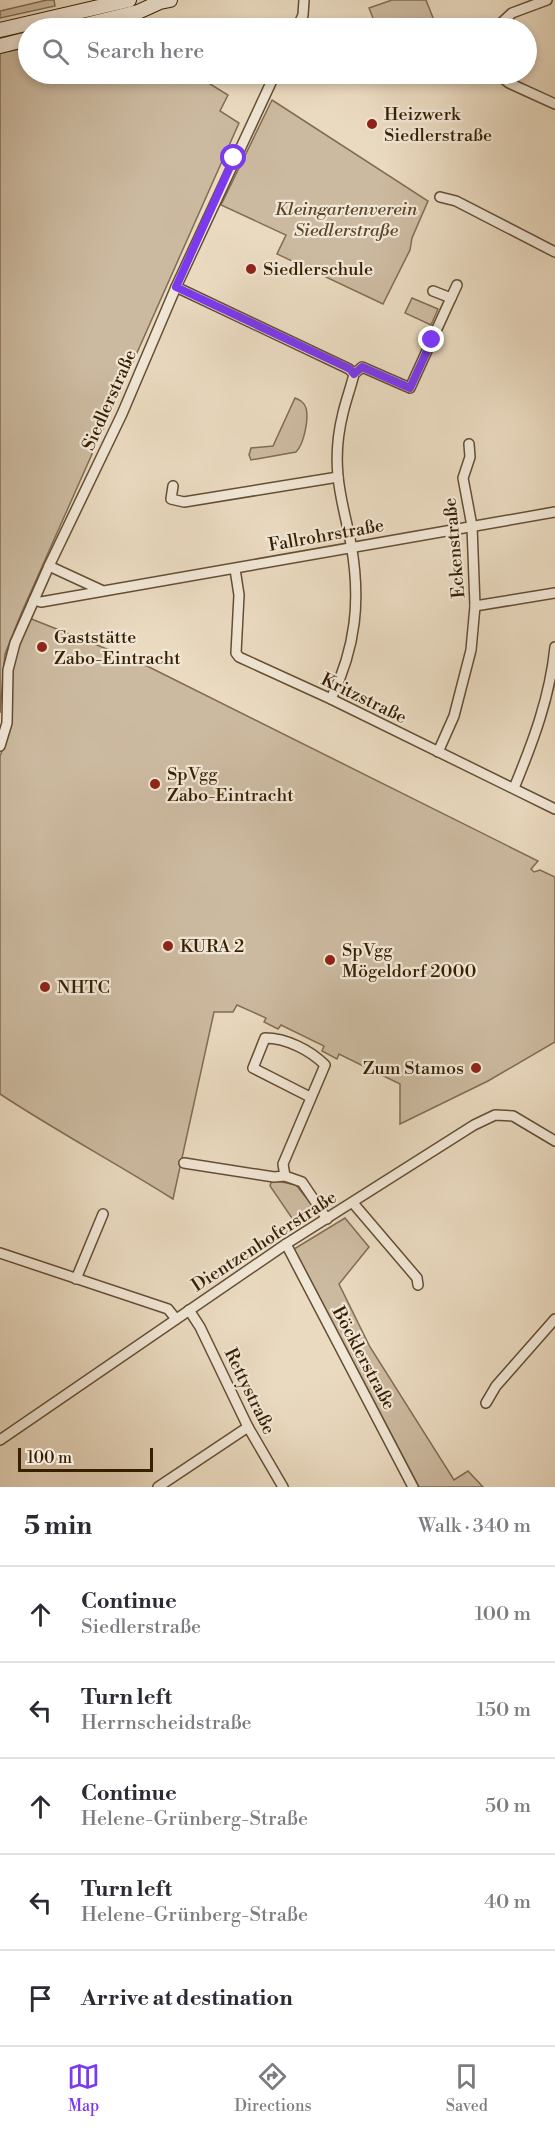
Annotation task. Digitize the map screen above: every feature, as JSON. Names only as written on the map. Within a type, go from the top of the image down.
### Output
[{"type":"street","points":[[52,18],[129,0]]},
{"type":"street","points":[[144,0],[163,1]]},
{"type":"street","points":[[302,18],[304,0]]},
{"type":"street","points":[[507,18],[512,13],[547,0]]},
{"type":"street","points":[[114,18],[138,12],[163,1]]},
{"type":"street","points":[[0,30],[18,26]]},
{"type":"street","points":[[0,45],[18,41]]},
{"type":"street","name":"Siedlerstraße","points":[[0,746],[7,723],[9,663],[15,644],[49,566],[122,414],[176,287],[270,84]]},
{"type":"street","points":[[511,84],[555,104]]},
{"type":"street","points":[[440,197],[456,201],[555,252]]},
{"type":"street","points":[[332,699],[345,672],[357,606],[352,547],[338,477],[338,442],[343,412],[354,374],[362,367],[410,388],[457,285]]},
{"type":"street","points":[[176,287],[350,369],[354,374]]},
{"type":"street","points":[[433,291],[450,298]]},
{"type":"street","name":"Eckenstraße","points":[[438,752],[454,716],[471,651],[475,606],[472,526],[463,478],[470,457],[469,444]]},
{"type":"street","points":[[173,486],[171,499],[184,502],[338,477]]},
{"type":"street","name":"Fallrohrstraße","points":[[34,600],[41,602],[555,512]]},
{"type":"street","points":[[49,566],[103,591]]},
{"type":"street","name":"Kritzstraße","points":[[235,568],[240,595],[236,653],[239,657],[332,699],[555,809]]},
{"type":"street","points":[[475,606],[555,593]]},
{"type":"street","points":[[514,788],[534,741],[544,709],[555,646]]},
{"type":"street","points":[[285,1176],[283,1164],[325,1065],[316,1056],[279,1038],[266,1038],[253,1068],[310,1097]]},
{"type":"street","name":"Dientzenhoferstraße","points":[[0,1440],[286,1244],[474,1125],[495,1115],[513,1116],[555,1141]]},
{"type":"street","points":[[184,1163],[274,1177],[285,1176],[302,1182],[327,1219]]},
{"type":"street","points":[[353,1203],[417,1278],[418,1285]]},
{"type":"street","points":[[76,1279],[103,1214]]},
{"type":"street","name":"Böcklerstraße","points":[[286,1244],[413,1487]]},
{"type":"street","points":[[0,1253],[168,1309],[176,1319]]},
{"type":"street","name":"Rettystraße","points":[[189,1310],[200,1327],[248,1427],[283,1487]]},
{"type":"street","points":[[486,1403],[496,1386],[555,1319]]},
{"type":"street","points":[[160,1486],[248,1427]]},
{"type":"green space","points":[[54,0],[55,6],[0,18],[0,11]]},
{"type":"green space","points":[[392,0],[426,0],[433,18],[373,18],[369,8]]},
{"type":"green space","points":[[18,49],[18,84],[210,84],[228,95],[220,111],[239,123],[21,614],[5,654],[0,713],[0,53]]},
{"type":"green space","name":"Kleingartenverein Siedlerstraße","points":[[272,100],[428,201],[412,238],[410,250],[383,304],[277,254],[286,235],[221,205]]},
{"type":"green space","points":[[412,298],[438,309],[431,325],[405,313]]},
{"type":"green space","points":[[295,398],[304,404],[307,413],[305,431],[299,448],[296,452],[251,460],[249,455],[251,448],[273,446]]},
{"type":"green space","points":[[29,618],[137,661],[538,861],[531,869],[534,872],[540,870],[555,877],[555,1042],[488,1081],[400,1124],[400,1084],[339,1054],[337,1059],[322,1051],[324,1046],[281,1025],[278,1029],[264,1022],[266,1018],[237,1005],[233,1012],[214,1012],[173,1199],[0,1094],[0,756],[7,738],[13,664]]},
{"type":"green space","points":[[272,1180],[296,1185],[317,1211],[296,1224],[270,1186]]},
{"type":"green space","points":[[345,1218],[369,1247],[339,1284],[370,1347],[454,1480],[468,1471],[483,1487],[419,1487],[294,1249]]},
{"type":"place","name":"Heizwerk Siedlerstraße","points":[[372,124]]},
{"type":"place","name":"Siedlerschule","points":[[251,269]]},
{"type":"place","name":"Gaststätte Zabo-Eintracht","points":[[42,647]]},
{"type":"place","name":"SpVgg Zabo-Eintracht","points":[[155,784]]},
{"type":"place","name":"KURA 2","points":[[168,946]]},
{"type":"place","name":"SpVgg Mögeldorf 2000","points":[[330,960]]},
{"type":"place","name":"NHTC","points":[[45,987]]},
{"type":"place","name":"Zum Stamos","points":[[476,1068]]},
{"type":"route","points":[[234,158],[176,287],[350,369],[354,374],[362,367],[410,388],[432,340]]}]
